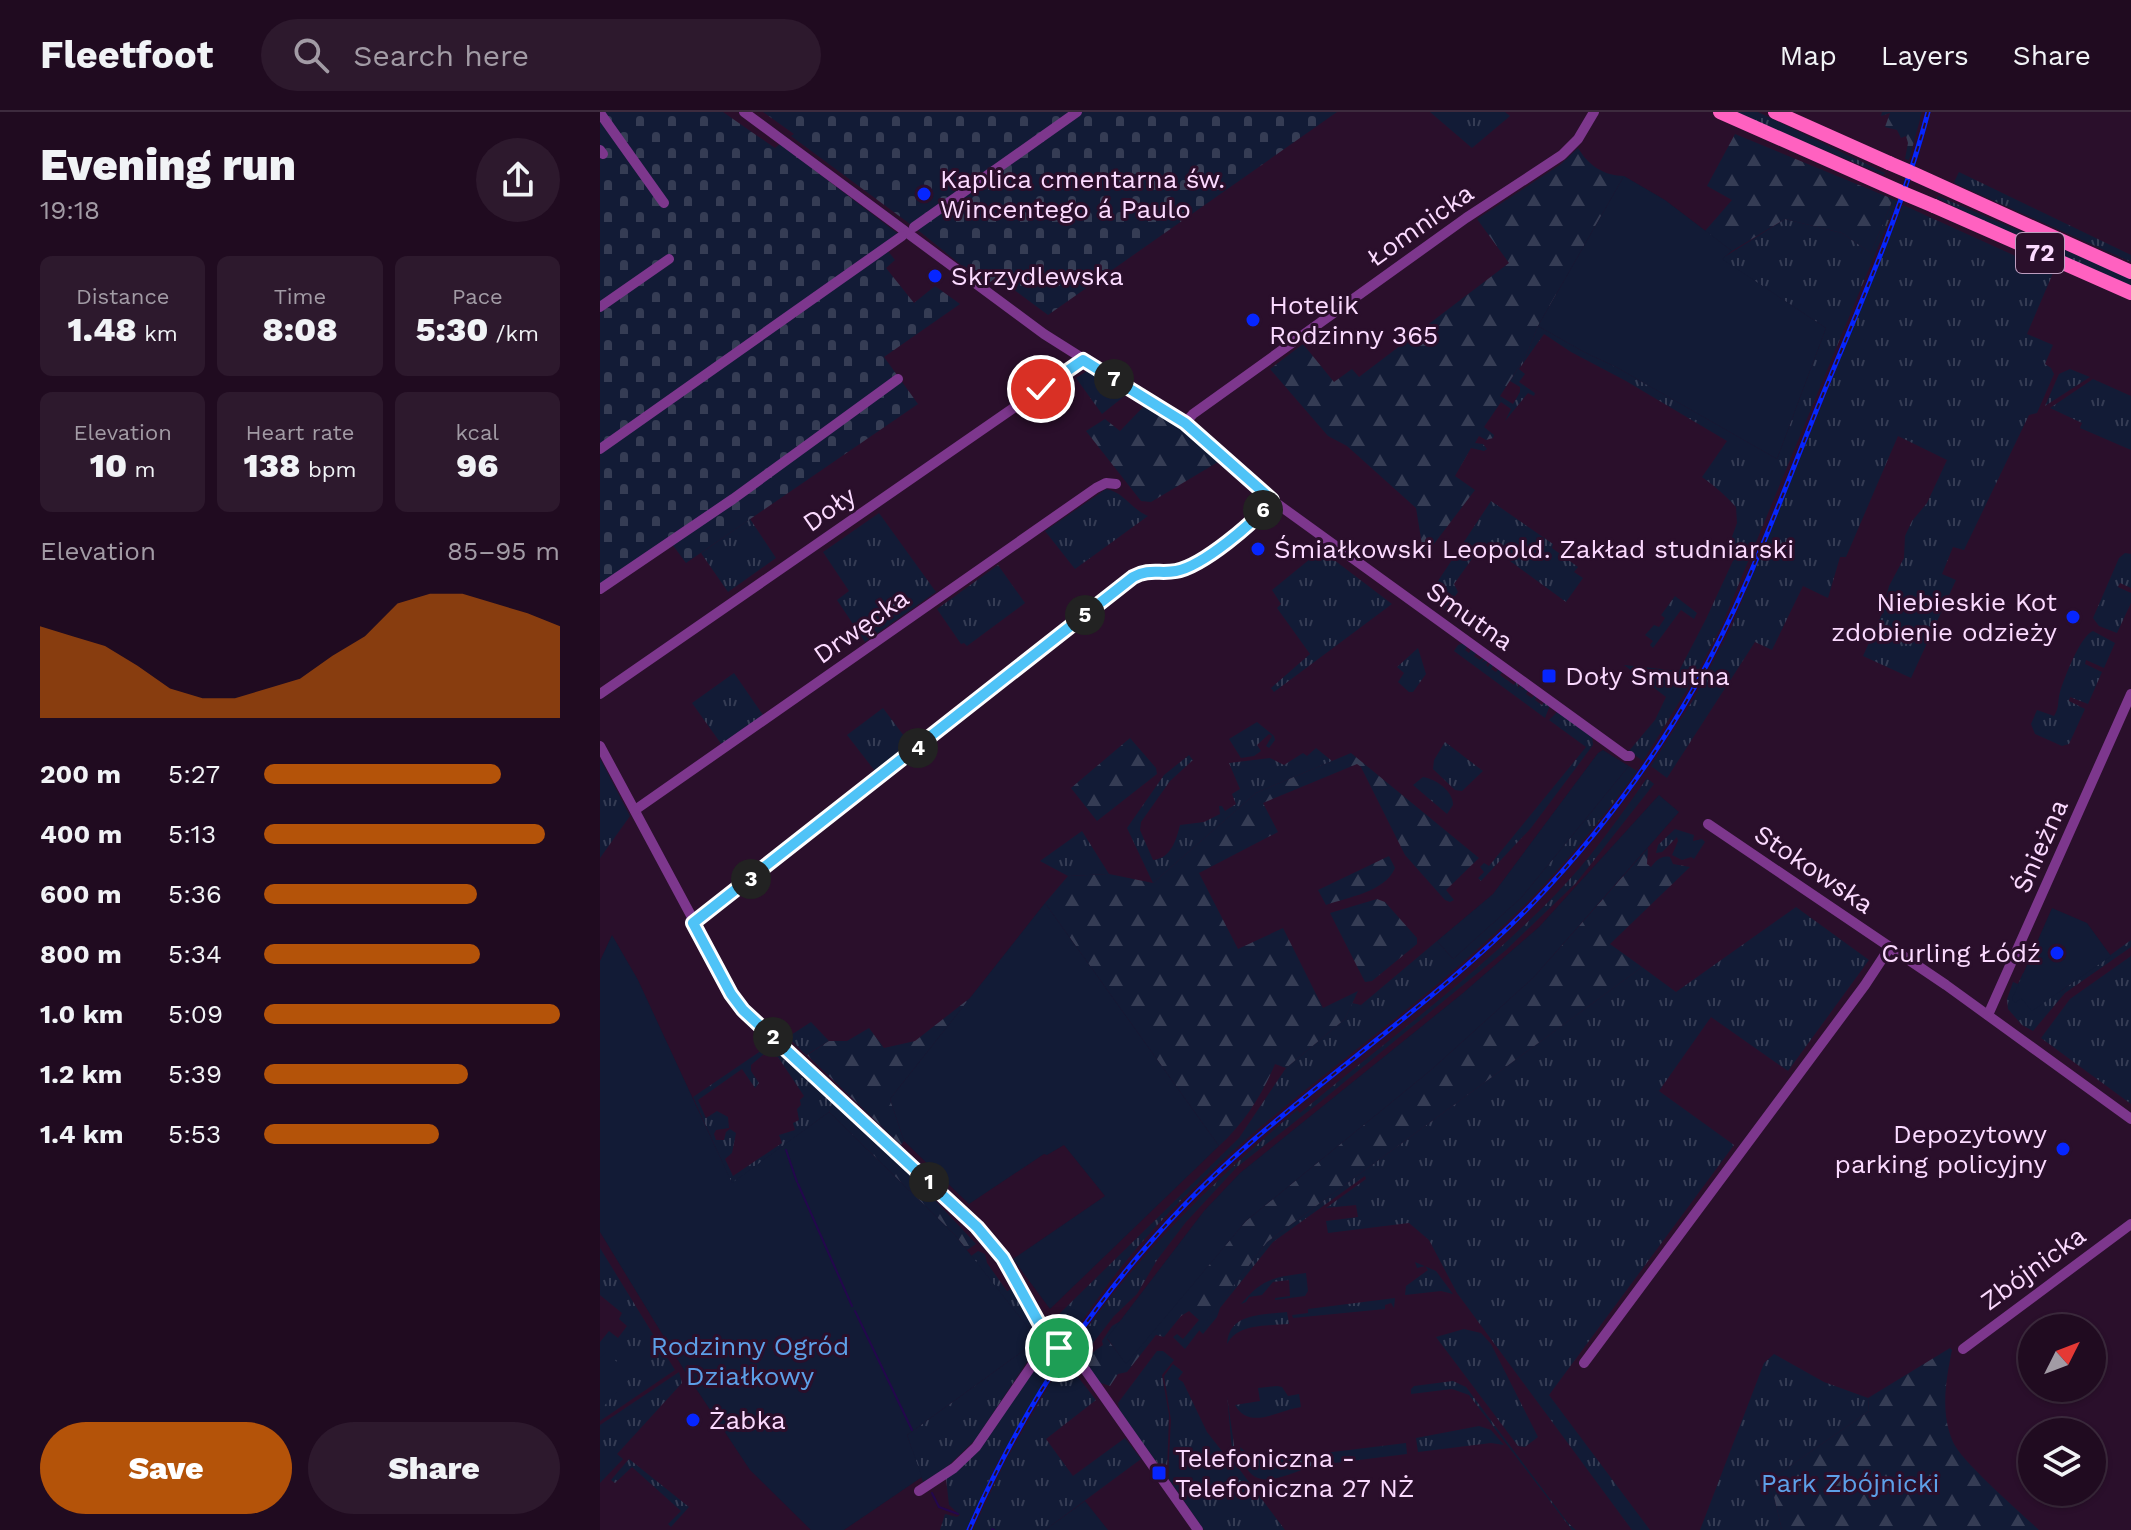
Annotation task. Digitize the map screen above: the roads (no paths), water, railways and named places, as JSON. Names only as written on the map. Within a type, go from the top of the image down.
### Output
[{"type":"main road","name":"72","points":[[1720,112],[2131,293]]},
{"type":"main road","name":"72","points":[[1775,112],[2131,272]]},
{"type":"street","name":"Smutna","points":[[744,112],[1036,329],[1185,423],[1272,500],[1630,756]]},
{"type":"street","points":[[914,227],[1077,112]]},
{"type":"street","name":"Łomnicka","points":[[1185,423],[1278,351],[1466,218],[1562,155],[1578,139],[1594,112]]},
{"type":"street","points":[[600,113],[664,203]]},
{"type":"street","points":[[600,449],[902,236]]},
{"type":"street","points":[[600,307],[669,259]]},
{"type":"street","name":"Doły","points":[[600,694],[1083,360]]},
{"type":"street","points":[[600,589],[733,499],[898,379]]},
{"type":"street","name":"Drwęcka","points":[[635,810],[1071,506],[1106,483],[1116,484]]},
{"type":"street","points":[[693,923],[1133,577],[1147,570],[1174,572],[1191,566],[1246,525],[1272,500]]},
{"type":"street","name":"Śnieżna","points":[[1988,1015],[2131,694]]},
{"type":"street","points":[[600,746],[731,994],[743,1010],[985,1235],[1010,1270],[1050,1339],[1084,1368],[1198,1530]]},
{"type":"street","name":"Stokowska","points":[[1708,824],[1988,1015],[2131,1119]]},
{"type":"street","points":[[1584,1363],[1890,947]]},
{"type":"street","name":"Zbójnicka","points":[[1963,1349],[2131,1224]]},
{"type":"street","points":[[919,1491],[954,1468],[976,1447],[1050,1339]]},
{"type":"waterway","points":[[786,1150],[797,1182]]},
{"type":"waterway","points":[[798,1184],[852,1306]]},
{"type":"waterway","points":[[855,1311],[912,1430]]},
{"type":"waterway","points":[[932,1493],[939,1507],[958,1514]]},
{"type":"railway","points":[[969,1530],[1023,1422],[1054,1370],[1124,1273],[1163,1228],[1250,1143],[1429,998],[1531,905],[1577,855],[1658,746],[1713,653],[1762,546],[1879,257],[1906,185],[1928,112]]},
{"type":"place","name":"Kaplica cmentarna św. Wincentego á Paulo","points":[[924,194]]},
{"type":"place","name":"Skrzydlewska","points":[[935,276]]},
{"type":"place","name":"Hotelik Rodzinny 365","points":[[1253,320]]},
{"type":"place","name":"Śmiałkowski Leopold. Zakład studniarski","points":[[1258,549]]},
{"type":"place","name":"Niebieskie Kot zdobienie odzieży","points":[[2073,617]]},
{"type":"place","name":"Doły Smutna","points":[[1549,676]]},
{"type":"place","name":"Curling Łódź","points":[[2057,953]]},
{"type":"place","name":"Depozytowy parking policyjny","points":[[2063,1149]]},
{"type":"place","name":"Żabka","points":[[693,1420]]},
{"type":"place","name":"Telefoniczna - Telefoniczna 27 NŻ","points":[[1159,1473]]},
{"type":"park label","name":"Rodzinny Ogród Działkowy","points":[[750,1361]]},
{"type":"park label","name":"Park Zbójnicki","points":[[1850,1483]]}]
